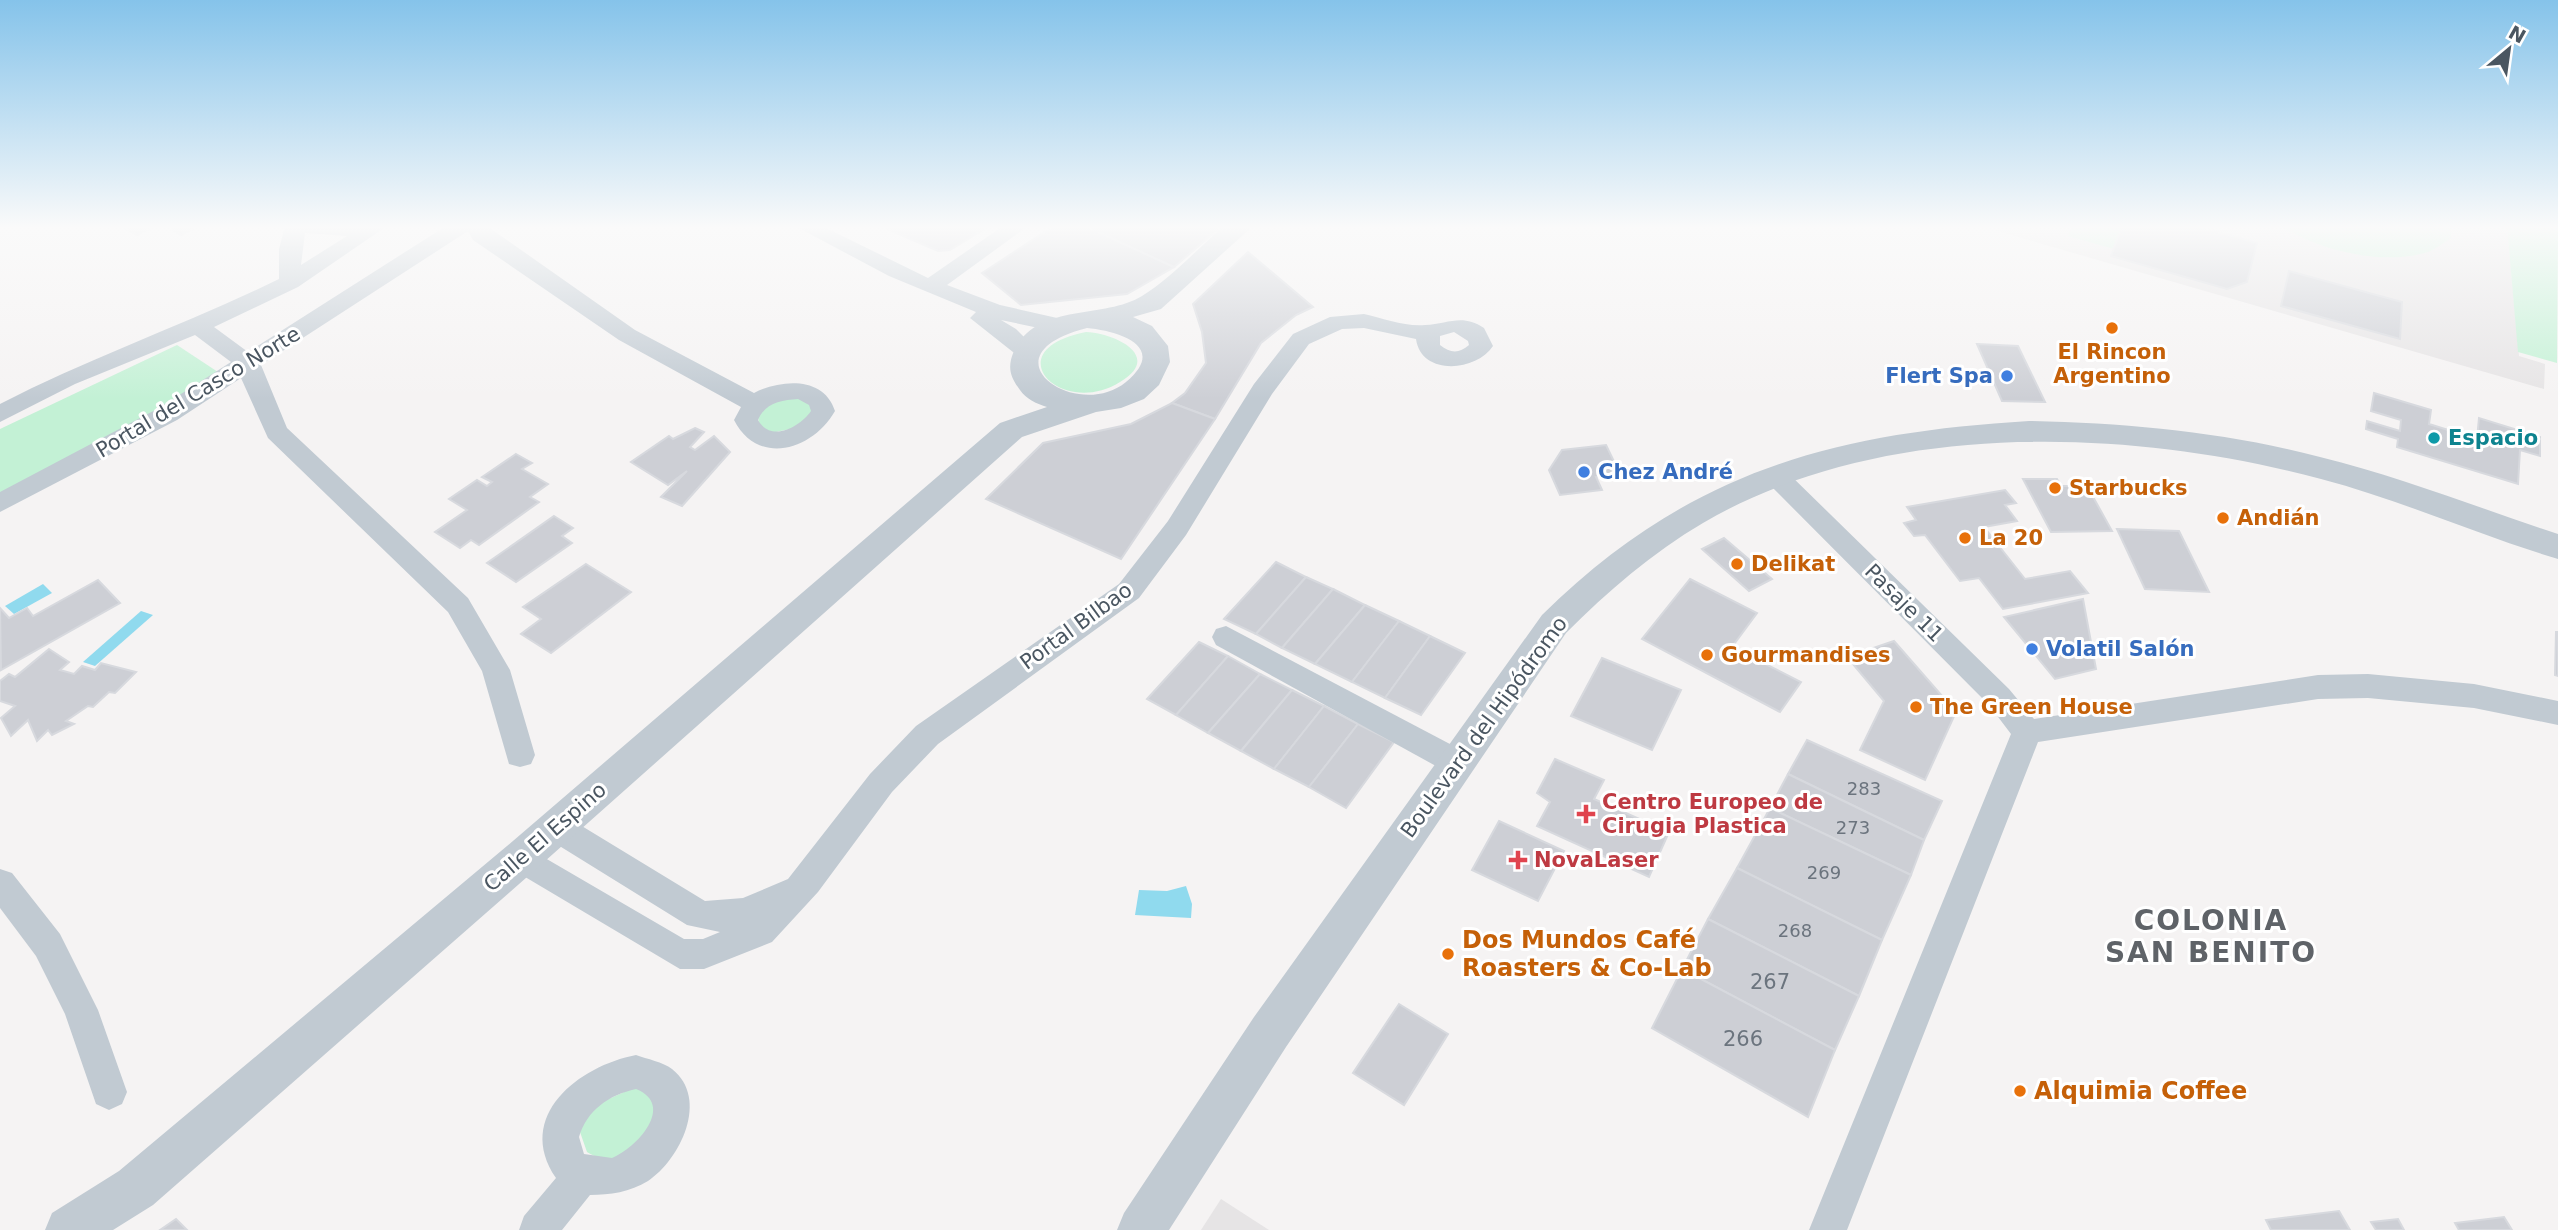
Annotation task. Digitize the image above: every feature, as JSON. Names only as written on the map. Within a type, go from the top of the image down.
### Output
[{"type":"street","points":[[2,410],[67,379],[198,326],[287,283]]},
{"type":"street","name":"Portal del Casco Norte","points":[[0,503],[167,414],[373,283]]},
{"type":"street","points":[[552,283],[627,335],[755,404]]},
{"type":"street","points":[[925,283],[1011,318],[1058,325],[1097,319],[1151,303],[1174,283]]},
{"type":"street","points":[[930,286],[934,283]]},
{"type":"street","points":[[953,297],[968,311],[1008,334],[1025,361],[1030,383],[1049,397],[1087,404],[1117,398],[1142,386],[1155,368],[1157,355],[1153,343],[1151,303]]},
{"type":"street","points":[[1097,319],[1127,324],[1143,332],[1153,343]]},
{"type":"street","name":"Portal Bilbao","points":[[521,858],[680,954],[704,954],[760,931],[806,882],[880,783],[927,735],[1114,602],[1143,575],[1177,528],[1268,382],[1301,339],[1338,322],[1364,321],[1429,334]]},
{"type":"street","points":[[1011,430],[1025,361],[1035,339],[1058,325]]},
{"type":"street","points":[[198,326],[249,364],[254,383],[277,432],[458,606],[496,670],[520,755]]},
{"type":"street","name":"Calle El Espino","points":[[69,1230],[136,1188],[521,858],[1011,430],[1087,404]]},
{"type":"street","name":"Boulevard del Hipódromo","points":[[1141,1230],[1270,1032],[1554,624],[1623,559],[1684,520],[1735,492],[1859,453],[1932,440],[2045,433],[2134,436],[2256,453],[2319,467],[2558,547]]},
{"type":"street","name":"Pasaje 11","points":[[1777,477],[1999,697],[2027,732]]},
{"type":"street","points":[[1226,637],[1456,762]]},
{"type":"street","points":[[1828,1230],[2027,732],[2318,687],[2368,686],[2474,695],[2558,713]]},
{"type":"street","name":"Portal Bilbao","points":[[556,827],[699,915],[725,918],[758,909],[806,882]]},
{"type":"street","points":[[0,883],[48,944],[81,1010],[109,1092]]},
{"type":"street","points":[[622,920],[654,887]]},
{"type":"street","points":[[538,1230],[583,1174]]},
{"type":"shaded area","points":[[2179,283],[2512,283],[2519,356],[2545,364],[2544,389]]},
{"type":"shaded area","points":[[1221,1199],[1269,1230],[1201,1230]]},
{"type":"green space","points":[[2512,283],[2558,283],[2557,363],[2518,352]]},
{"type":"green space","points":[[1086,332],[1121,341],[1136,355],[1137,363],[1132,372],[1120,382],[1098,391],[1077,392],[1059,387],[1046,378],[1041,365],[1044,353],[1059,341]]},
{"type":"green space","points":[[177,345],[221,374],[215,380],[0,493],[0,429]]},
{"type":"green space","points":[[783,398],[800,398],[812,405],[814,415],[805,426],[771,433],[759,426],[758,416],[767,405]]},
{"type":"green space","points":[[635,1087],[652,1097],[657,1119],[636,1146],[619,1157],[599,1158],[587,1152],[580,1132],[589,1108]]},
{"type":"water","points":[[43,584],[52,593],[14,614],[5,606]]},
{"type":"water","points":[[141,611],[153,615],[95,666],[83,662]]},
{"type":"water","points":[[1186,886],[1192,904],[1191,918],[1135,915],[1139,890],[1167,891]]},
{"type":"building","points":[[995,283],[1145,283],[1127,294],[1021,305]]},
{"type":"building","points":[[1215,283],[1285,283],[1313,307],[1296,315],[1261,343],[1215,419],[1172,403],[1185,393],[1206,363],[1202,332],[1193,304]]},
{"type":"building","points":[[2207,283],[2243,283],[2227,289]]},
{"type":"building","points":[[2286,283],[2334,283],[2402,302],[2400,339],[2281,306]]},
{"type":"building","points":[[1977,344],[2018,346],[2045,402],[2002,401]]},
{"type":"building","name":"Espacio","points":[[2374,393],[2431,410],[2429,424],[2477,439],[2479,418],[2540,437],[2540,456],[2520,450],[2518,484],[2397,447],[2398,439],[2366,429],[2367,421],[2400,431],[2401,420],[2371,411]]},
{"type":"building","points":[[1172,403],[1215,419],[1121,559],[986,499],[1043,443],[1131,424]]},
{"type":"building","points":[[695,428],[704,432],[690,447],[695,450],[714,436],[730,452],[682,506],[661,497],[687,471],[668,485],[631,462],[669,436],[673,439]]},
{"type":"building","name":"Chez André","points":[[1606,445],[1620,474],[1596,477],[1602,490],[1560,495],[1549,470],[1562,450]]},
{"type":"building","points":[[516,454],[532,463],[522,469],[548,484],[530,497],[539,502],[479,545],[471,540],[460,548],[435,532],[467,510],[449,499],[477,480],[487,486],[492,482],[482,477]]},
{"type":"building","points":[[2023,479],[2057,479],[2061,486],[2087,486],[2112,531],[2051,532]]},
{"type":"building","points":[[2005,490],[2016,503],[2005,505],[2017,521],[1984,527],[2025,579],[2070,571],[2088,593],[2003,609],[1979,578],[1960,581],[1925,535],[1914,536],[1904,523],[1916,520],[1907,507]]},
{"type":"building","points":[[554,516],[573,528],[562,536],[572,543],[516,582],[487,563]]},
{"type":"building","points":[[2117,529],[2179,531],[2209,592],[2145,589]]},
{"type":"building","name":"Delikat","points":[[1724,538],[1772,579],[1749,591],[1702,549]]},
{"type":"building","points":[[1276,562],[1306,577],[1256,634],[1224,619]]},
{"type":"building","points":[[586,564],[631,592],[551,653],[521,634],[541,619],[523,607]]},
{"type":"building","points":[[1306,577],[1333,589],[1282,648],[1256,634]]},
{"type":"building","points":[[1690,579],[1757,613],[1732,647],[1801,682],[1780,712],[1642,639]]},
{"type":"building","points":[[98,580],[120,603],[1,670],[0,608],[9,618],[27,608],[33,616]]},
{"type":"building","points":[[1333,589],[1365,605],[1315,664],[1282,648]]},
{"type":"building","points":[[2083,599],[2096,669],[2055,679],[2004,617]]},
{"type":"building","points":[[1365,605],[1399,621],[1352,682],[1315,664]]},
{"type":"building","points":[[1399,621],[1430,636],[1385,698],[1352,682]]},
{"type":"building","points":[[2558,632],[2558,676],[2555,675]]},
{"type":"building","points":[[1430,636],[1465,653],[1421,715],[1385,698]]},
{"type":"building","name":"The Green House","points":[[1894,641],[1956,712],[1925,780],[1860,750],[1884,701],[1847,657]]},
{"type":"building","points":[[1199,642],[1228,656],[1176,715],[1147,699]]},
{"type":"building","points":[[49,649],[69,662],[60,670],[74,674],[82,666],[95,670],[101,663],[136,672],[115,693],[109,692],[93,707],[88,706],[66,721],[74,724],[52,735],[48,730],[37,741],[28,720],[11,736],[1,718],[15,706],[0,701],[0,681],[9,674],[15,677]]},
{"type":"building","points":[[1228,656],[1260,674],[1208,733],[1176,715]]},
{"type":"building","points":[[1602,658],[1681,690],[1652,750],[1571,716]]},
{"type":"building","points":[[1260,674],[1292,690],[1241,751],[1208,733]]},
{"type":"building","points":[[1292,690],[1324,706],[1274,769],[1241,751]]},
{"type":"building","points":[[1324,706],[1358,724],[1309,787],[1274,769]]},
{"type":"building","points":[[1358,724],[1394,742],[1346,808],[1309,787]]},
{"type":"building","points":[[1807,740],[1942,801],[1924,840],[1788,774]]},
{"type":"building","name":"Centro Europeo de Cirugia Plastica","points":[[1555,759],[1604,780],[1594,799],[1669,832],[1649,877],[1537,826],[1550,802],[1537,793]]},
{"type":"building","points":[[1788,774],[1924,840],[1911,875],[1770,808]]},
{"type":"building","points":[[1770,808],[1911,875],[1882,940],[1737,868]]},
{"type":"building","name":"NovaLaser","points":[[1499,821],[1564,851],[1538,901],[1472,870]]},
{"type":"building","points":[[1737,868],[1882,940],[1859,996],[1708,919]]},
{"type":"building","points":[[1708,919],[1859,996],[1835,1050],[1682,969]]},
{"type":"building","points":[[1682,969],[1835,1050],[1808,1117],[1652,1028]]},
{"type":"building","points":[[1399,1004],[1448,1034],[1404,1105],[1353,1073]]},
{"type":"building","points":[[2339,1211],[2350,1230],[2271,1230],[2266,1220]]},
{"type":"building","points":[[2504,1217],[2512,1230],[2459,1230],[2455,1223]]},
{"type":"building","points":[[176,1219],[187,1230],[160,1230]]},
{"type":"building","points":[[2398,1219],[2404,1230],[2376,1230],[2371,1222]]},
{"type":"place","name":"El Rincon Argentino","points":[[2112,328]]},
{"type":"place","name":"Flert Spa","points":[[2007,376]]},
{"type":"place","name":"Espacio","points":[[2434,438]]},
{"type":"place","name":"Chez André","points":[[1584,472]]},
{"type":"place","name":"Starbucks","points":[[2055,488]]},
{"type":"place","name":"Andián","points":[[2223,518]]},
{"type":"place","name":"La 20","points":[[1965,538]]},
{"type":"place","name":"Delikat","points":[[1737,564]]},
{"type":"place","name":"Volatil Salón","points":[[2032,649]]},
{"type":"place","name":"Gourmandises","points":[[1707,655]]},
{"type":"place","name":"The Green House","points":[[1916,707]]},
{"type":"place","name":"Centro Europeo de Cirugia Plastica","points":[[1586,814]]},
{"type":"place","name":"NovaLaser","points":[[1518,860]]},
{"type":"place","name":"Dos Mundos Café Roasters & Co-Lab","points":[[1448,954]]},
{"type":"place","name":"Alquimia Coffee","points":[[2020,1091]]},
{"type":"district","name":"COLONIA SAN BENITO","points":[[2211,936]]}]
